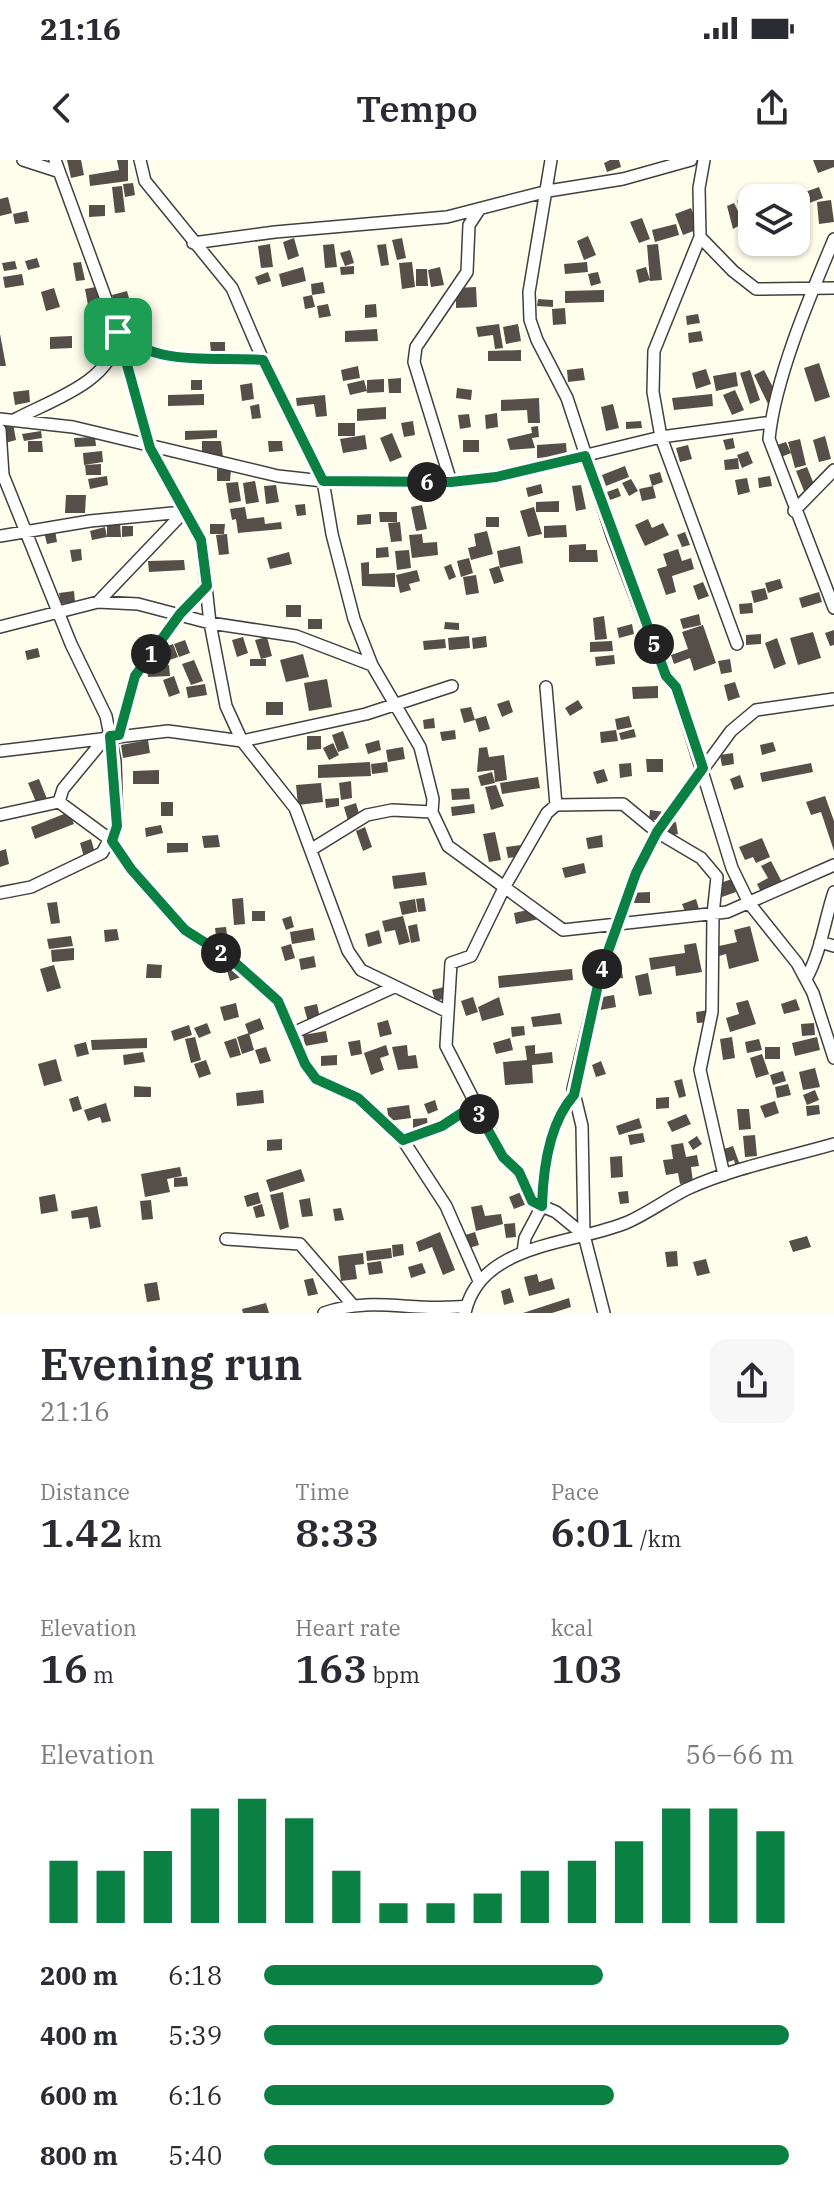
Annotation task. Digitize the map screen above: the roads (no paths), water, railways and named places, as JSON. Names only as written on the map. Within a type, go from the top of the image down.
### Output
[{"type":"street","points":[[23,160],[56,165],[118,332],[150,448],[201,540],[210,623],[226,706],[242,741],[295,808],[348,951],[361,970],[392,988],[446,1011]]},
{"type":"street","points":[[140,160],[145,181],[232,288],[263,360],[323,481],[350,604],[372,665],[392,705],[420,747],[433,799],[432,812],[448,846],[563,930],[616,927],[713,914],[749,903],[834,865]]},
{"type":"street","points":[[551,160],[529,292],[530,320],[567,398],[585,456],[666,676],[676,687],[732,868],[749,903],[806,979],[834,1058]]},
{"type":"street","points":[[193,243],[275,232],[419,220],[479,210],[548,191],[623,179],[691,160]]},
{"type":"street","points":[[704,160],[699,188],[700,237],[654,351],[653,392],[661,437],[737,644]]},
{"type":"street","points":[[451,482],[414,362],[416,347],[467,272],[469,225],[479,210]]},
{"type":"street","points":[[700,237],[756,289],[834,288]]},
{"type":"street","points":[[834,239],[813,288],[771,422],[769,439],[794,511],[834,608]]},
{"type":"street","points":[[118,332],[147,350],[170,357],[263,360]]},
{"type":"street","points":[[15,419],[102,371],[114,353],[118,332]]},
{"type":"street","points":[[0,419],[73,427],[150,448],[278,476],[323,481],[451,482],[496,477],[661,437],[771,422]]},
{"type":"street","points":[[0,430],[1,477],[112,736],[117,826],[112,841],[102,853],[31,887],[0,893]]},
{"type":"street","points":[[794,511],[834,470]]},
{"type":"street","points":[[0,536],[183,512]]},
{"type":"street","points":[[98,602],[183,512]]},
{"type":"street","points":[[59,802],[63,789],[112,736],[135,676],[180,614],[207,586]]},
{"type":"street","points":[[0,627],[98,602],[138,604],[210,623],[296,636],[372,665]]},
{"type":"street","points":[[0,751],[168,731],[242,741],[366,714],[452,686]]},
{"type":"street","points":[[546,687],[556,805]]},
{"type":"street","points":[[604,1313],[584,1235],[582,1126],[574,1095],[601,971],[636,873],[657,832],[703,768],[749,713],[834,699]]},
{"type":"street","points":[[0,815],[59,802],[112,841],[131,869],[185,930],[231,959],[278,1001],[305,1064],[316,1079],[358,1098],[403,1140],[446,1206],[479,1281]]},
{"type":"street","points":[[584,1235],[556,1212],[532,1201],[519,1172],[503,1157],[474,1105],[446,1046],[451,963],[471,956],[505,886],[547,813],[556,805],[623,804],[657,832],[701,858],[717,877],[713,914],[712,1012],[700,1070],[724,1175]]},
{"type":"street","points":[[312,849],[367,815],[392,810],[432,812]]},
{"type":"street","points":[[806,979],[819,955],[834,892]]},
{"type":"street","points":[[820,942],[834,946]]},
{"type":"street","points":[[293,1033],[392,988]]},
{"type":"street","points":[[523,1252],[525,1238],[542,1206],[546,1160],[565,1105],[574,1095]]},
{"type":"street","points":[[403,1140],[442,1126],[474,1105]]},
{"type":"street","points":[[324,1313],[351,1303],[465,1310],[479,1281],[523,1252],[626,1222],[688,1189],[724,1175],[834,1144]]},
{"type":"street","points":[[226,1239],[300,1244],[351,1303]]}]
